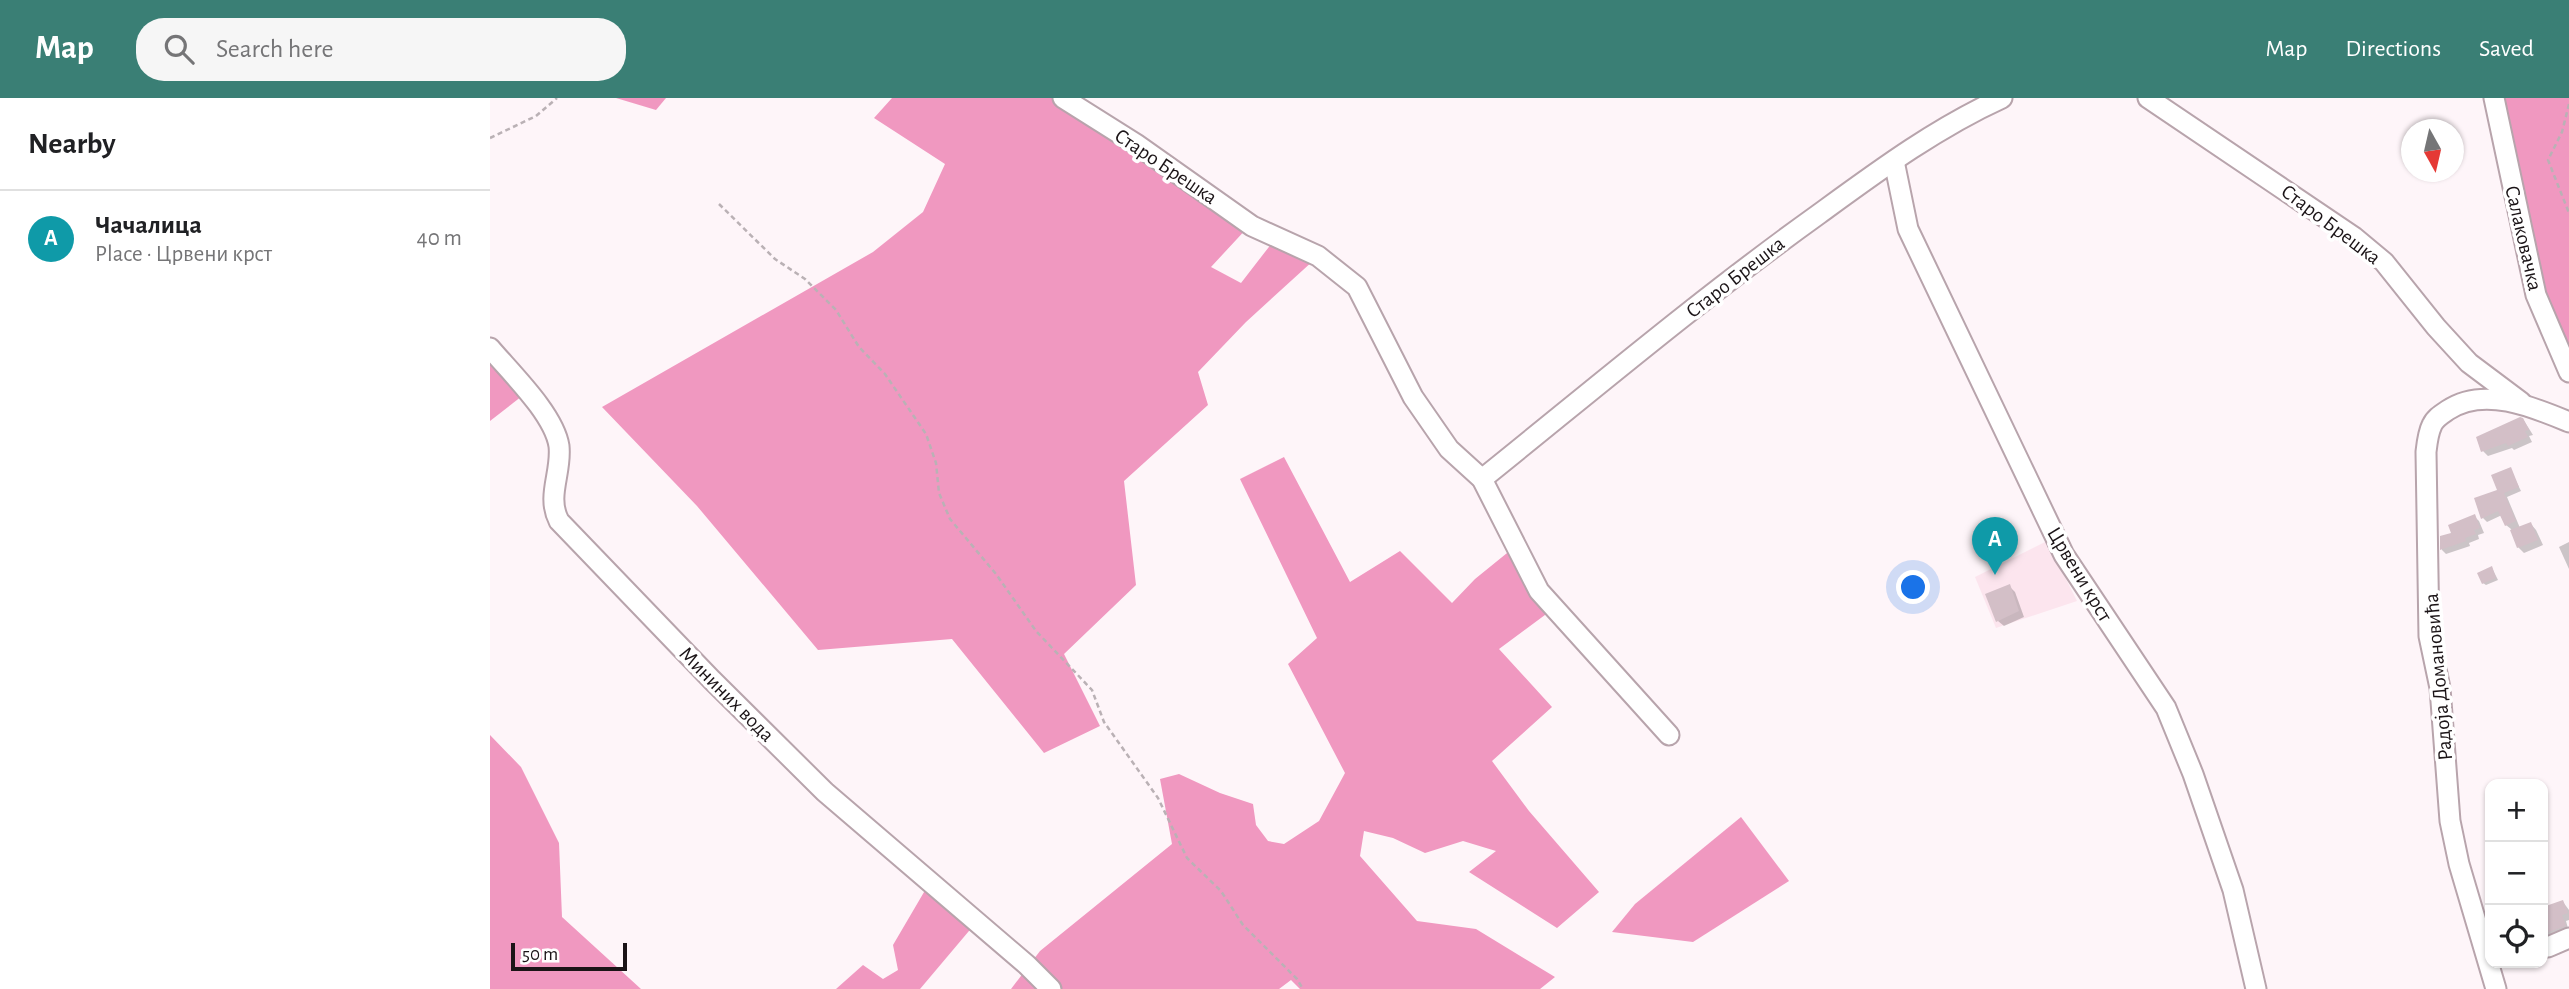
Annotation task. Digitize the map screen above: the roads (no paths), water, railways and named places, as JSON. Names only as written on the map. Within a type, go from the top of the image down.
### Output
[{"type":"street","name":"Старо Брешка","points":[[1063,98],[1136,144],[1252,226],[1318,256],[1357,287],[1413,397],[1449,449],[1482,479],[1539,591],[1669,735]]},
{"type":"street","name":"Старо Брешка","points":[[1482,479],[1749,264],[1922,140],[2002,98]]},
{"type":"street","name":"Старо Брешка","points":[[2147,98],[2354,237],[2384,262],[2469,363],[2523,404]]},
{"type":"street","name":"Салаковачка","points":[[2494,98],[2536,296],[2569,372]]},
{"type":"street","name":"Црвени крст","points":[[1894,161],[1908,229],[2059,544],[2166,708],[2193,774],[2234,890],[2256,989]]},
{"type":"street","name":"Мининих вода","points":[[490,348],[544,411],[555,430],[559,458],[552,501],[559,521],[712,680],[825,792],[1027,965],[1051,989]]},
{"type":"street","name":"Радоја Домановића","points":[[2496,989],[2459,864],[2450,821],[2440,688],[2429,636],[2424,467],[2432,424],[2452,407],[2475,399],[2523,404],[2569,422]]},
{"type":"street","points":[[2548,947],[2569,938]]},
{"type":"place","name":"Чачалица","points":[[1995,575]]}]
